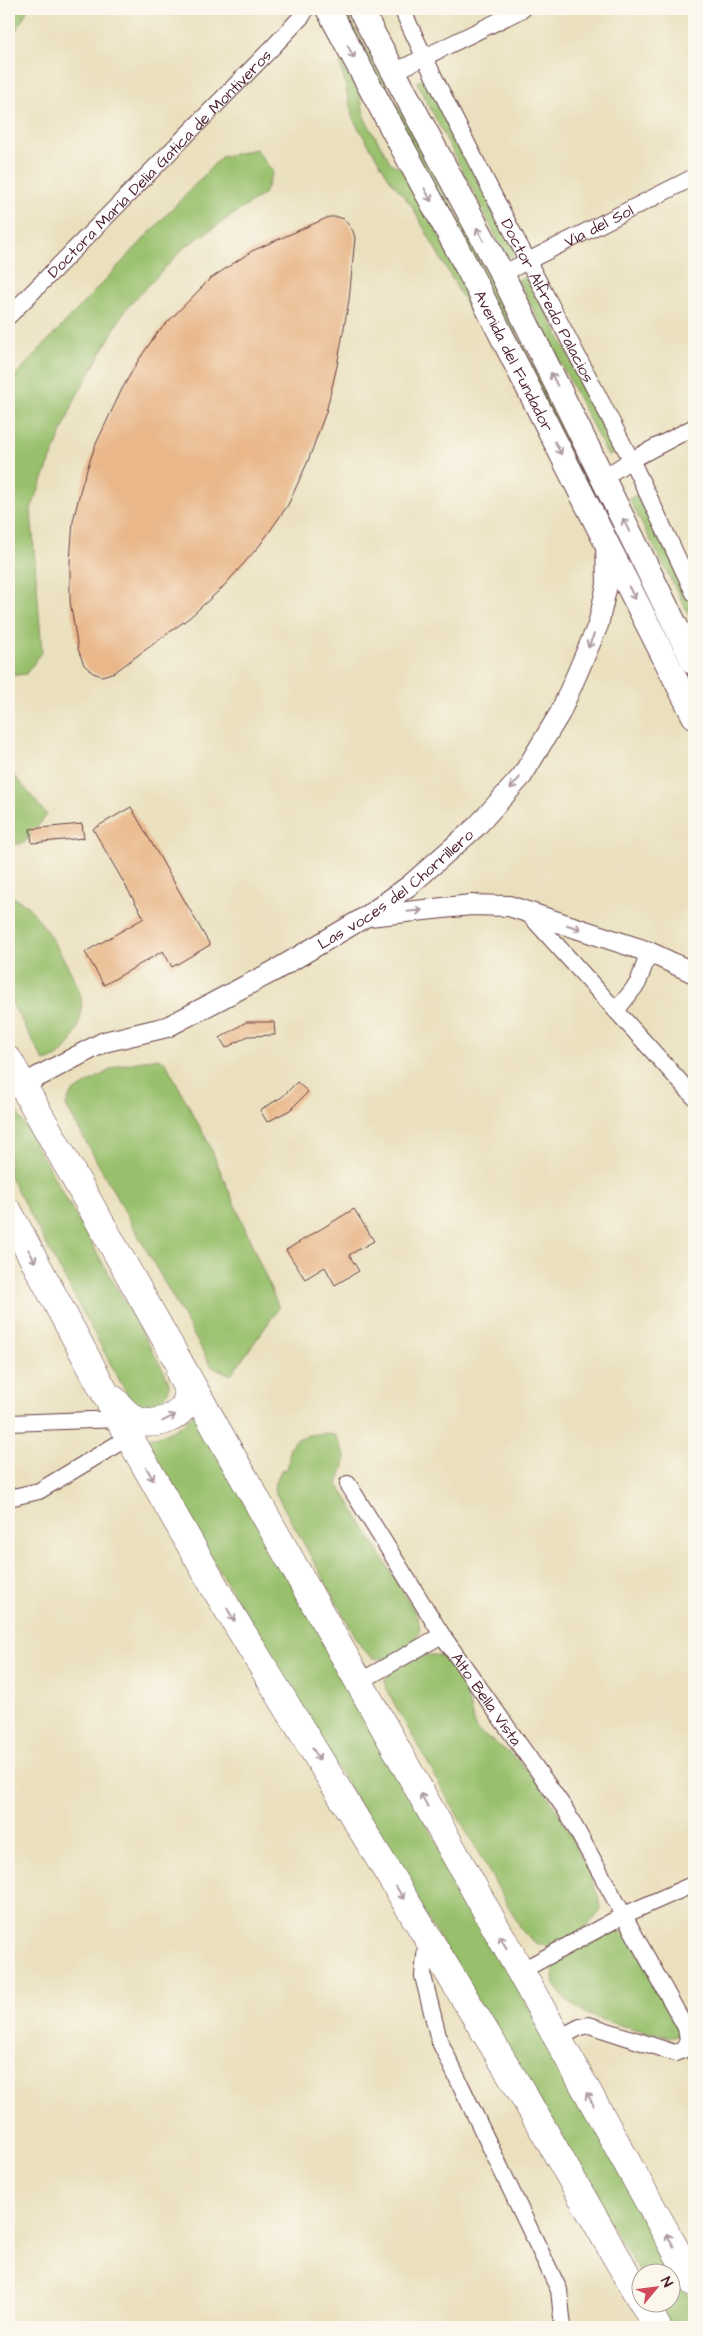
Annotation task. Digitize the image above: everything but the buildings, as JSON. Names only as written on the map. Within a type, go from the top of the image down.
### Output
[{"type":"highway","points":[[9,1061],[16,1084],[171,1349],[694,2283]]},
{"type":"highway","points":[[9,1213],[124,1428],[218,1593],[521,2091],[630,2281]]},
{"type":"highway","points":[[93,1370],[117,1404],[135,1420],[157,1422],[169,1420],[185,1404],[188,1394],[171,1349]]},
{"type":"highway","points":[[650,2314],[657,2327]]},
{"type":"main road","name":"Avenida del Fundador","points":[[328,9],[468,269],[694,716]]},
{"type":"main road","name":"Avenida del Fundador","points":[[360,9],[502,274],[694,663]]},
{"type":"street","name":"Doctora María Delia Gatica de Montiveros","points":[[9,316],[271,49],[306,9]]},
{"type":"street","name":"Doctor Alfredo Palacios","points":[[402,9],[424,57],[527,260],[631,460],[694,593]]},
{"type":"street","points":[[394,72],[523,9]]},
{"type":"street","name":"Via del Sol","points":[[502,274],[694,177]]},
{"type":"street","points":[[603,478],[631,460],[694,428]]},
{"type":"street","name":"Las voces del Chorrillero","points":[[16,1084],[104,1042],[170,1026],[274,971],[367,916],[410,885],[477,826],[522,776],[560,713],[598,624],[607,585],[606,542]]},
{"type":"street","points":[[367,916],[471,905],[510,906],[650,952],[694,973]]},
{"type":"street","points":[[526,911],[694,1097]]},
{"type":"street","points":[[616,1011],[638,983],[650,952]]},
{"type":"street","points":[[9,1423],[124,1428]]},
{"type":"street","points":[[9,1498],[39,1491],[124,1428]]},
{"type":"street","name":"Alto Bella Vista","points":[[348,1484],[442,1635],[565,1810],[686,2028],[688,2041],[683,2050],[676,2053],[589,2025],[580,2027],[557,2039]]},
{"type":"street","points":[[359,1682],[442,1635]]},
{"type":"street","points":[[519,1972],[624,1915],[694,1884]]},
{"type":"street","points":[[426,1937],[423,1976],[439,2040],[559,2290],[563,2327]]},
{"type":"green space","points":[[9,9],[28,9],[9,43]]},
{"type":"green space","points":[[338,9],[344,9],[450,200],[694,686],[694,699]]},
{"type":"green space","points":[[345,60],[358,84],[365,119],[391,163],[405,170],[476,305],[479,318],[475,320],[411,205],[391,181],[353,119],[340,63]]},
{"type":"green space","points":[[427,77],[517,253],[507,258],[417,82]]},
{"type":"green space","points":[[256,149],[273,172],[264,194],[185,247],[125,310],[75,399],[31,509],[42,652],[26,674],[9,676],[9,382],[221,157]]},
{"type":"green space","points":[[528,275],[617,451],[608,456],[518,280]]},
{"type":"green space","points":[[638,494],[694,605],[694,624],[629,499]]},
{"type":"green space","points":[[9,769],[47,815],[24,843],[9,845]]},
{"type":"green space","points":[[9,895],[25,904],[40,921],[66,963],[81,997],[80,1021],[74,1038],[57,1057],[44,1061],[9,998]]},
{"type":"green space","points":[[158,1058],[166,1063],[209,1144],[279,1308],[231,1375],[211,1366],[66,1106],[71,1093],[117,1066]]},
{"type":"green space","points":[[9,1098],[165,1373],[169,1390],[155,1404],[140,1405],[129,1398],[9,1175]]},
{"type":"green space","points":[[196,1410],[671,2264],[634,2264],[140,1438],[165,1434],[191,1417]]},
{"type":"green space","points":[[325,1433],[336,1436],[346,1459],[338,1484],[418,1617],[420,1630],[414,1643],[387,1659],[373,1658],[362,1648],[274,1490],[275,1482],[282,1470],[287,1469],[290,1447],[293,1443],[302,1437]]},
{"type":"green space","points":[[430,1655],[441,1656],[449,1661],[455,1669],[468,1700],[476,1730],[502,1748],[523,1766],[546,1793],[564,1823],[596,1889],[600,1904],[597,1915],[577,1933],[559,1943],[545,1946],[533,1941],[523,1932],[386,1689],[385,1681],[391,1672],[411,1661]]},
{"type":"green space","points":[[623,1932],[628,1935],[680,2029],[677,2035],[669,2037],[596,2018],[579,2010],[558,1990],[553,1973],[556,1965],[563,1957],[588,1943]]},
{"type":"green space","points":[[680,2280],[694,2305],[694,2327],[669,2327],[661,2314],[680,2314]]}]
